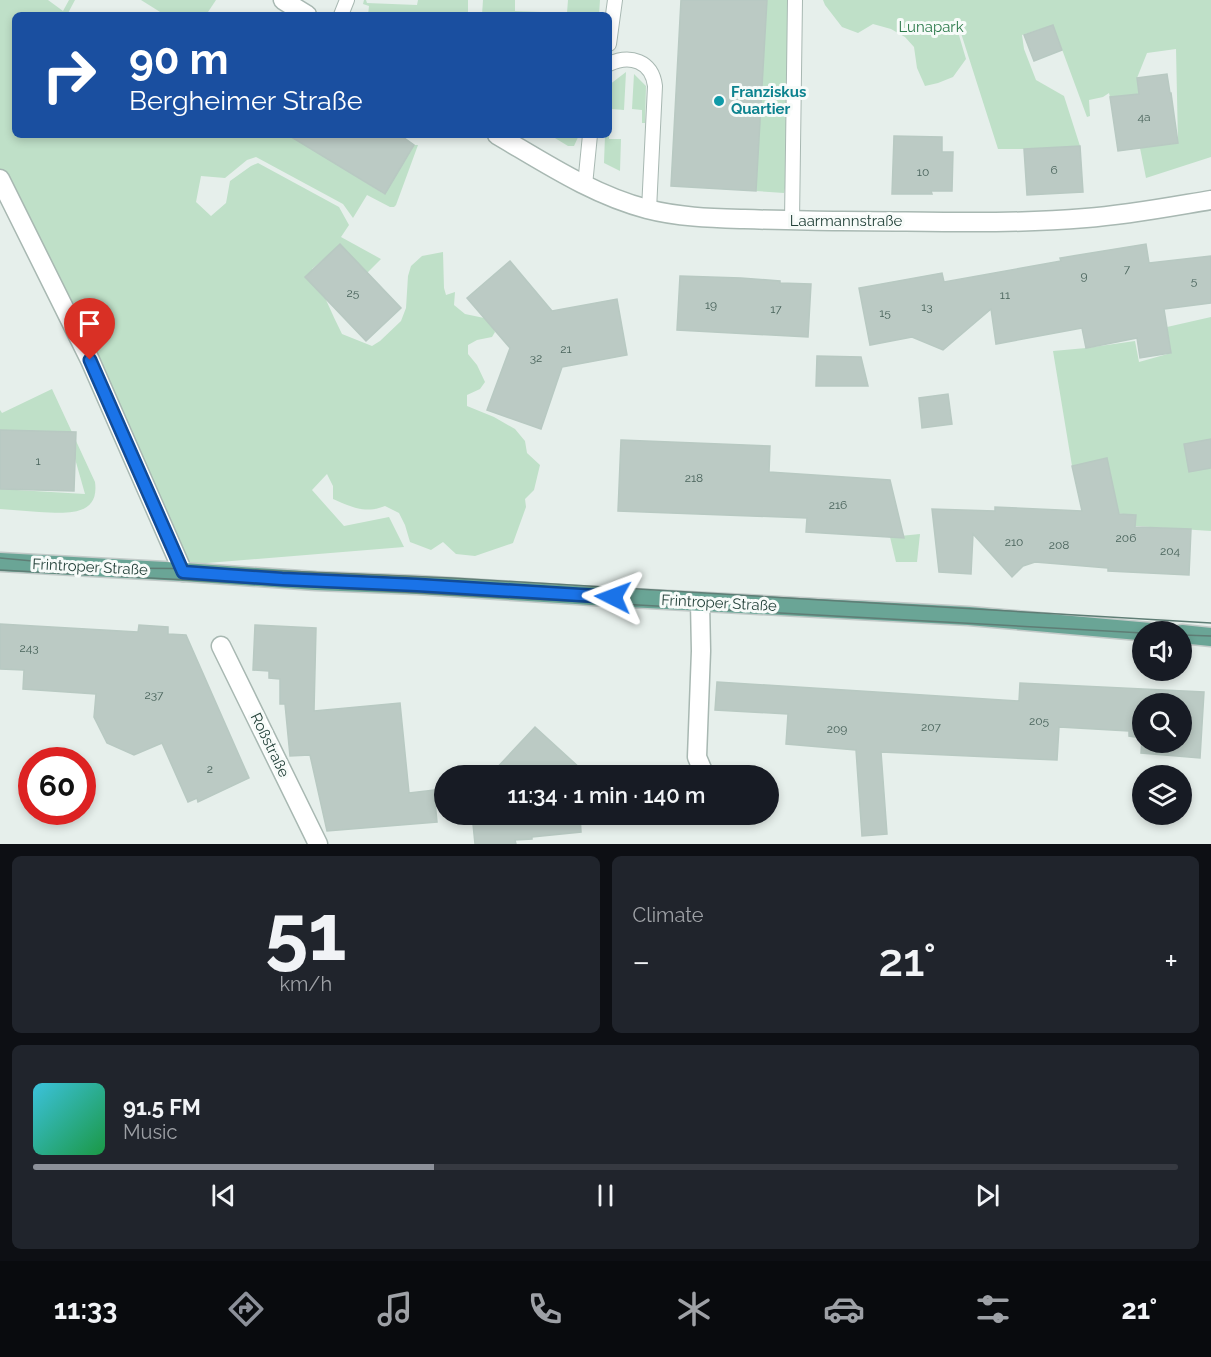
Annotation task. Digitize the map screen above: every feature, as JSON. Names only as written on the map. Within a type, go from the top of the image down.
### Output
[{"type":"main road","name":"Frintroper Straße","points":[[0,562],[969,616],[1132,630]]},
{"type":"main road","points":[[1192,635],[1211,637]]},
{"type":"street","points":[[283,0],[302,12]]},
{"type":"street","name":"Laarmannstraße","points":[[503,138],[585,185],[623,201],[649,210],[694,218],[1010,222],[1113,215],[1211,200]]},
{"type":"street","points":[[0,179],[90,360],[183,572]]},
{"type":"street","points":[[700,602],[701,651],[697,757],[700,765]]},
{"type":"street","name":"Roßstraße","points":[[221,646],[318,844]]},
{"type":"lane","points":[[612,22],[615,0]]},
{"type":"lane","points":[[792,221],[795,0]]},
{"type":"lane","points":[[612,62],[626,59],[637,60],[654,76],[656,86],[649,210]]},
{"type":"lane","points":[[585,185],[590,138]]},
{"type":"green space","points":[[0,0],[48,0],[63,11],[69,0],[75,0],[69,12],[12,12],[12,138],[295,138],[384,194],[414,145],[418,145],[396,205],[390,207],[367,195],[353,218],[343,204],[256,157],[247,160],[225,178],[201,176],[196,202],[211,216],[226,203],[230,181],[258,163],[339,207],[349,225],[341,237],[381,259],[367,273],[340,245],[312,269],[342,334],[372,346],[401,321],[406,308],[411,266],[422,256],[443,252],[446,295],[455,292],[454,305],[465,314],[489,319],[495,332],[492,337],[477,340],[468,345],[468,354],[477,365],[485,382],[480,389],[467,395],[467,406],[515,429],[525,441],[527,453],[540,465],[534,490],[525,499],[526,507],[513,543],[475,556],[456,554],[443,542],[431,550],[410,542],[399,513],[385,506],[365,509],[346,505],[333,499],[333,486],[327,474],[312,490],[344,526],[389,517],[404,547],[183,565],[0,184]]},
{"type":"green space","points":[[141,0],[216,0],[208,12],[160,12]]},
{"type":"green space","points":[[364,0],[367,3],[417,5],[418,0],[468,0],[468,12],[368,12],[369,6],[363,4]]},
{"type":"green space","points":[[483,0],[515,0],[515,11],[541,12],[482,12]]},
{"type":"green space","points":[[568,0],[600,0],[599,12],[567,12]]},
{"type":"green space","points":[[767,0],[788,0],[784,193],[756,191]]},
{"type":"green space","name":"Lunapark","points":[[823,0],[1211,0],[1211,157],[1146,178],[1140,148],[1178,143],[1176,49],[1147,53],[1137,78],[1139,94],[1110,97],[1109,93],[1089,100],[1090,116],[1087,117],[1053,25],[1022,35],[1024,49],[1036,80],[1064,96],[1080,146],[998,149],[960,30],[958,32],[966,59],[953,77],[925,86],[917,68],[914,47],[905,37],[891,29],[873,24],[858,33],[842,27]]},
{"type":"green space","points":[[626,72],[624,110],[612,109],[612,83]]},
{"type":"green space","points":[[634,74],[646,86],[645,123],[642,123],[642,110],[632,109]]},
{"type":"green space","points":[[555,138],[578,138],[574,146],[568,146]]},
{"type":"green space","points":[[605,138],[621,139],[620,171],[604,163]]},
{"type":"green space","points":[[1211,317],[1211,531],[1135,526],[1135,515],[1112,513],[1107,459],[1072,466],[1053,351],[1135,341],[1139,362],[1171,353],[1167,327]]},
{"type":"green space","points":[[52,389],[95,482],[92,502],[86,508],[78,511],[59,513],[0,509],[0,489],[85,494],[68,434],[0,432],[0,410],[2,413]]},
{"type":"green space","points":[[920,534],[917,562],[896,562],[890,537]]},
{"type":"building","name":"Franziskus Quartier","points":[[681,0],[767,0],[756,191],[671,186]]},
{"type":"building","points":[[1053,25],[1062,50],[1034,61],[1024,35]]},
{"type":"building","points":[[1167,74],[1178,143],[1118,151],[1110,97],[1139,94],[1137,78]]},
{"type":"building","points":[[894,136],[942,137],[942,152],[953,152],[952,191],[931,191],[932,194],[892,194]]},
{"type":"building","points":[[293,138],[404,138],[414,145],[385,194]]},
{"type":"building","points":[[1080,146],[1083,192],[1027,195],[1024,149]]},
{"type":"building","points":[[340,244],[401,308],[366,341],[305,277]]},
{"type":"building","points":[[1146,244],[1149,263],[1211,256],[1211,303],[1164,309],[1171,353],[1140,358],[1137,338],[1086,348],[1082,328],[996,344],[991,309],[943,350],[912,337],[870,345],[859,288],[942,273],[944,282],[1061,261],[1060,258]]},
{"type":"building","points":[[510,261],[552,311],[617,299],[627,355],[562,367],[541,429],[487,410],[510,348],[467,298]]},
{"type":"building","points":[[680,276],[811,284],[808,337],[677,330]]},
{"type":"building","points":[[817,356],[861,357],[868,386],[816,386]]},
{"type":"building","points":[[948,394],[952,424],[922,428],[919,398]]},
{"type":"building","points":[[0,430],[76,432],[74,491],[0,489]]},
{"type":"building","points":[[1211,439],[1211,468],[1189,472],[1184,444]]},
{"type":"building","points":[[621,440],[770,446],[769,472],[890,480],[904,538],[806,532],[807,518],[618,511]]},
{"type":"building","points":[[1107,458],[1119,514],[1136,515],[1135,527],[1191,529],[1189,575],[1108,571],[1108,568],[1035,562],[1023,566],[1012,577],[973,534],[971,574],[939,572],[932,509],[995,511],[995,507],[1082,511],[1072,466]]},
{"type":"building","points":[[0,624],[138,632],[139,625],[168,627],[168,634],[186,635],[249,778],[198,802],[197,798],[188,802],[162,743],[134,755],[107,743],[94,717],[96,694],[23,689],[24,670],[0,669]]},
{"type":"building","points":[[255,625],[316,628],[314,711],[400,703],[409,793],[434,790],[434,822],[327,831],[310,755],[290,756],[285,704],[280,704],[280,679],[269,678],[269,671],[253,670]]},
{"type":"building","points":[[717,682],[1019,701],[1020,683],[1204,692],[1200,758],[1141,753],[1192,753],[1192,693],[1132,693],[1132,736],[1129,736],[1129,731],[1059,727],[1057,760],[881,752],[887,834],[862,836],[856,750],[786,744],[788,714],[715,710]]},
{"type":"building","points":[[535,727],[577,765],[500,765]]},
{"type":"building","points":[[473,825],[581,825],[581,832],[515,840],[516,844],[475,844]]},
{"type":"tram line","points":[[0,558],[109,568],[238,569],[452,578],[1211,623]]},
{"type":"tram line","points":[[0,570],[93,575]]},
{"type":"tram line","points":[[114,576],[1132,632]]},
{"type":"tram line","points":[[1192,635],[1211,636]]},
{"type":"place","name":"Franziskus Quartier","points":[[719,101]]},
{"type":"route","points":[[90,360],[183,572],[613,597]]}]
